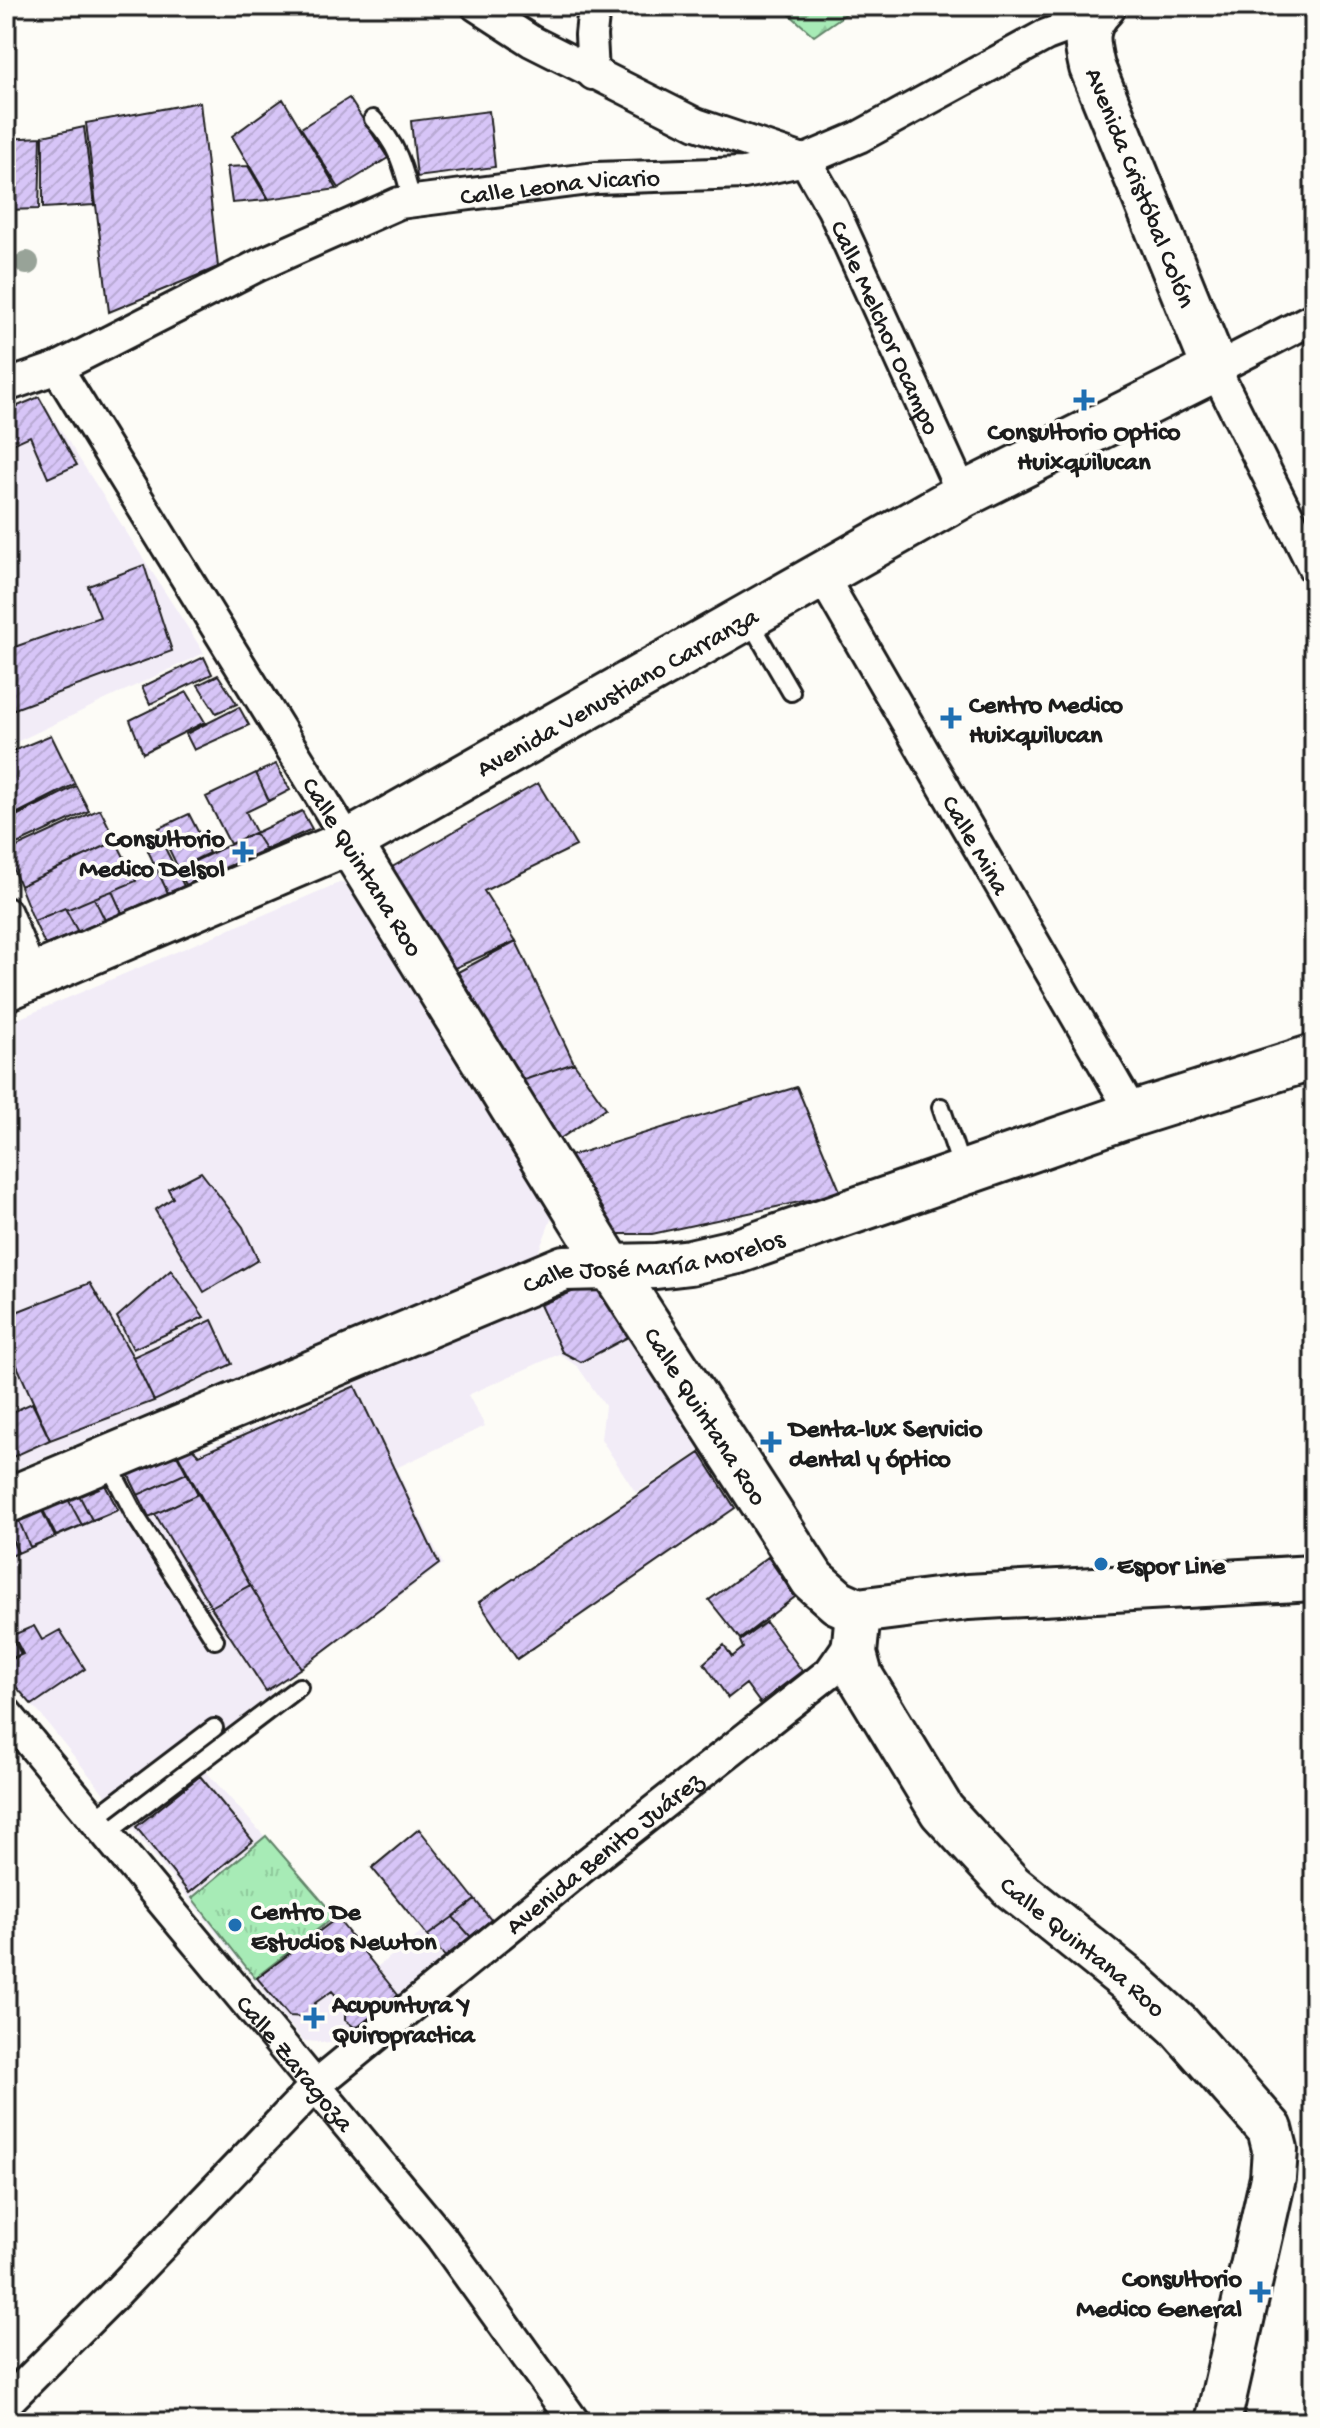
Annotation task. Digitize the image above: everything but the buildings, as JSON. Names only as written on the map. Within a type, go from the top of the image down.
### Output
[{"type":"main road","name":"Avenida Cristóbal Colón","points":[[1104,10],[1087,46],[1092,67],[1215,369]]},
{"type":"main road","name":"Avenida Venustiano Carranza","points":[[19,982],[349,842],[963,495],[1215,369]]},
{"type":"main road","name":"Calle Quintana Roo","points":[[349,842],[611,1267],[813,1580],[838,1602],[858,1611],[854,1654],[860,1676],[942,1811],[1011,1886],[1133,1984],[1178,2025],[1270,2129],[1275,2149],[1273,2178],[1218,2422]]},
{"type":"main road","name":"Calle José María Morelos","points":[[6,1501],[564,1268],[690,1262],[738,1251],[1133,1114],[1314,1057]]},
{"type":"main road","points":[[858,1611],[981,1596],[1314,1578]]},
{"type":"street","points":[[477,6],[531,41],[696,124],[805,160]]},
{"type":"street","points":[[593,74],[591,35],[594,6]]},
{"type":"street","name":"Calle Leona Vicario","points":[[6,386],[57,368],[259,265],[399,203],[596,178],[744,173],[805,160],[859,137],[1046,35],[1104,10]]},
{"type":"street","name":"Calle Melchor Ocampo","points":[[805,160],[833,209],[963,495]]},
{"type":"street","points":[[1314,318],[1215,369],[1314,568]]},
{"type":"street","name":"Calle Quintana Roo","points":[[57,368],[349,842]]},
{"type":"street","name":"Calle Mina","points":[[821,574],[1133,1114]]},
{"type":"street","points":[[6,913],[19,982]]},
{"type":"street","name":"Avenida Benito Juárez","points":[[6,2403],[316,2085],[584,1866],[830,1672],[846,1649],[858,1611]]},
{"type":"street","name":"Calle Zaragoza","points":[[6,1713],[441,2237],[574,2422]]},
{"type":"lane","points":[[373,119],[388,134],[400,154],[412,201]]},
{"type":"lane","points":[[747,616],[791,692]]},
{"type":"lane","points":[[941,1107],[963,1173]]},
{"type":"lane","points":[[105,1459],[135,1515],[215,1640]]},
{"type":"lane","points":[[100,1826],[299,1687]]},
{"type":"lane","points":[[100,1826],[214,1728]]},
{"type":"shaded area","points":[[39,396],[204,653],[6,747],[6,410]]},
{"type":"shaded area","points":[[341,882],[351,884],[552,1217],[538,1253],[6,1473],[6,1024]]},
{"type":"shaded area","points":[[584,1286],[600,1290],[700,1451],[636,1493],[601,1439],[605,1406],[578,1367],[559,1354],[468,1395],[485,1426],[396,1468],[443,1564],[270,1691],[271,1694],[192,1756],[338,1918],[377,1967],[473,1893],[494,1920],[337,2043],[303,2041],[40,1714],[11,1682],[6,1681],[6,1526],[191,1446],[202,1450],[355,1383],[357,1378]]},
{"type":"green space","points":[[780,6],[857,6],[814,36]]},
{"type":"green space","points":[[266,1836],[335,1916],[255,1978],[192,1898]]},
{"type":"place","name":"Consultorio Optico Huixquilucan","points":[[1084,400]]},
{"type":"place","name":"Centro Medico Huixquilucan","points":[[951,718]]},
{"type":"place","name":"Consultorio Medico Delsol","points":[[243,852]]},
{"type":"place","name":"Denta-lux Servicio dental y óptico","points":[[771,1442]]},
{"type":"place","name":"Espor Line","points":[[1101,1564]]},
{"type":"place","name":"Centro De Estudios Newton","points":[[235,1925]]},
{"type":"place","name":"Acupuntura Y Quiropractica","points":[[314,2018]]},
{"type":"place","name":"Consultorio Medico General","points":[[1260,2292]]}]
